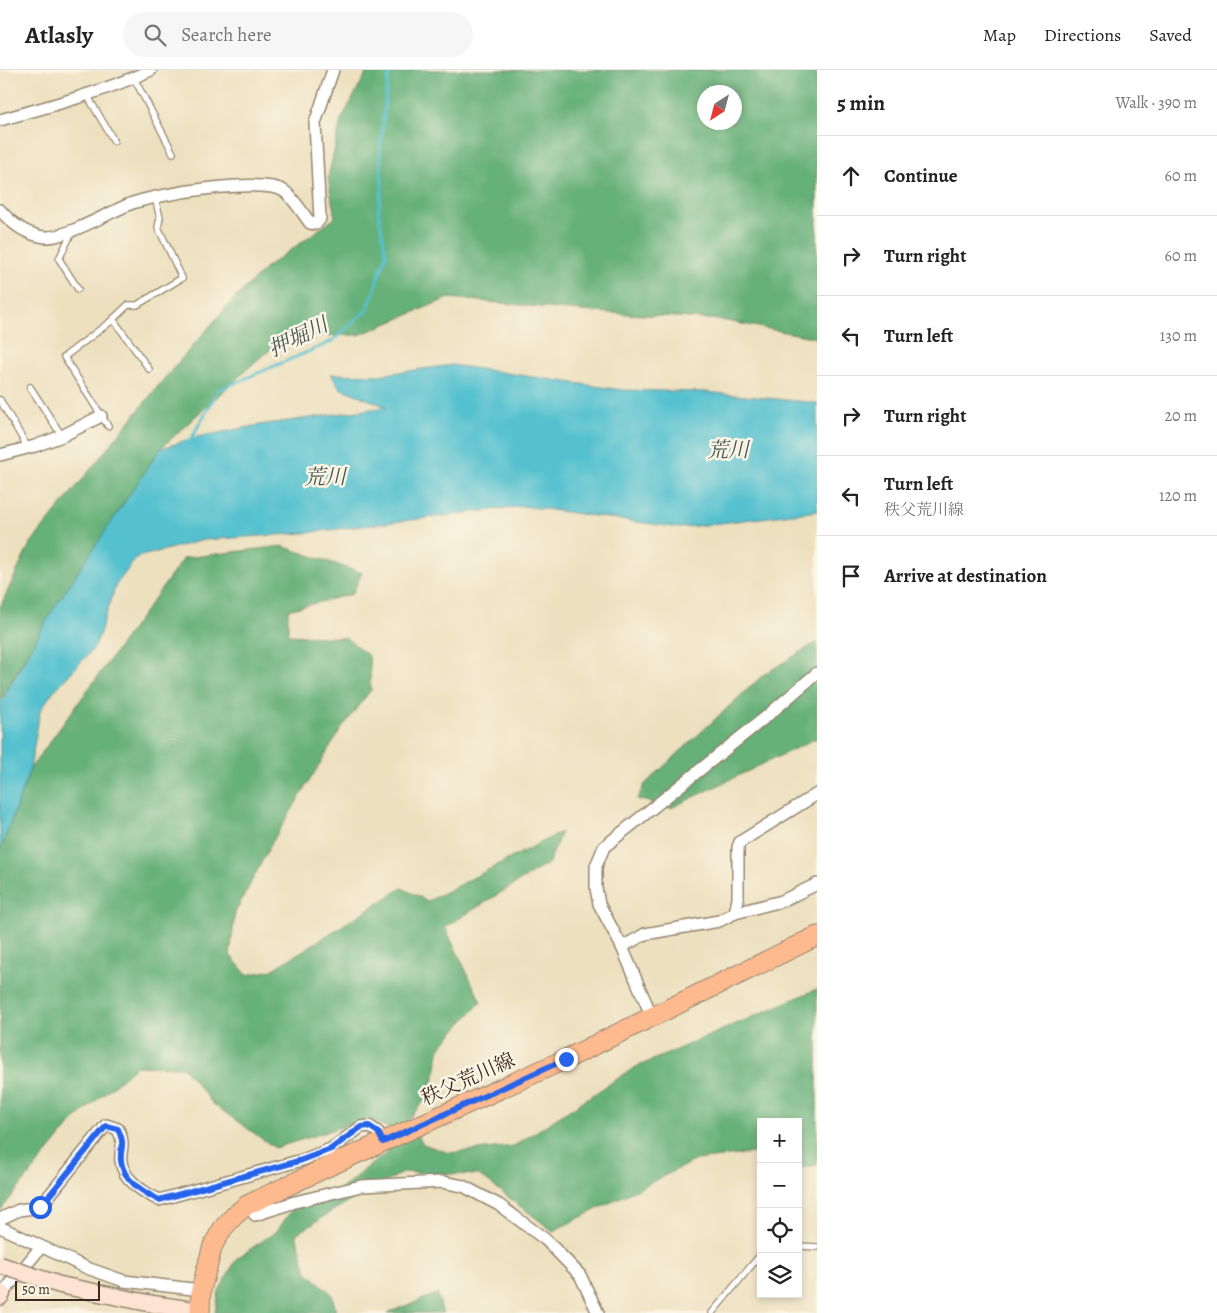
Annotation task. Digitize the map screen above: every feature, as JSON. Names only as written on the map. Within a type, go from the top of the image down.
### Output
[{"type":"main road","name":"秩父荒川線","points":[[200,1312],[202,1290],[213,1245],[223,1228],[235,1214],[247,1205],[566,1059],[817,936]]},
{"type":"street","points":[[0,120],[87,94],[134,78],[151,70]]},
{"type":"street","points":[[0,210],[6,218],[25,232],[46,237],[73,230],[131,203],[155,197],[234,186],[273,186],[285,191],[310,223],[316,224],[320,219],[314,123],[333,70]]},
{"type":"street","points":[[0,455],[28,448],[104,421]]},
{"type":"street","points":[[652,1017],[622,946],[599,904],[596,888],[596,866],[604,847],[767,716],[817,673]]},
{"type":"street","points":[[735,913],[738,899],[738,847],[740,842],[817,794]]},
{"type":"street","points":[[622,946],[644,934],[719,922],[735,913],[782,901],[817,884]]},
{"type":"street","points":[[0,1219],[19,1210],[40,1207],[106,1126],[118,1129],[123,1143],[120,1153],[121,1163],[130,1181],[159,1200],[302,1160],[331,1149],[361,1127],[369,1126],[378,1132],[383,1142]]},
{"type":"street","points":[[247,1205],[255,1215],[295,1202],[361,1186],[442,1182],[463,1186],[499,1205],[546,1240],[580,1275],[598,1313]]},
{"type":"street","points":[[0,1228],[87,1268],[124,1281],[202,1290]]},
{"type":"street","points":[[1,1295],[41,1247]]},
{"type":"street","points":[[0,1265],[91,1293],[200,1312]]},
{"type":"lane","points":[[134,78],[173,153]]},
{"type":"lane","points":[[87,94],[114,141]]},
{"type":"lane","points":[[104,421],[64,357],[128,305],[136,305],[182,278],[158,227],[160,218],[155,197]]},
{"type":"lane","points":[[73,230],[59,258],[78,289]]},
{"type":"lane","points":[[113,319],[149,369]]},
{"type":"lane","points":[[30,387],[62,436]]},
{"type":"lane","points":[[0,400],[28,448]]},
{"type":"lane","points":[[802,1246],[817,1247]]},
{"type":"lane","points":[[712,1313],[757,1259]]},
{"type":"green space","points":[[368,70],[817,70],[817,338],[721,320],[580,311],[449,298],[359,335],[288,336],[256,361],[160,449],[54,608],[0,700],[0,607],[30,544],[163,380],[231,302],[267,267],[335,218],[328,178],[341,120]]},
{"type":"green space","points":[[282,546],[362,573],[352,594],[288,610],[288,635],[346,638],[369,656],[371,690],[341,729],[271,844],[235,913],[230,955],[247,975],[272,970],[402,888],[428,901],[561,832],[549,863],[445,927],[481,1002],[440,1047],[431,1093],[408,1120],[423,1144],[449,1153],[514,1146],[634,1068],[817,989],[817,1165],[802,1167],[802,1118],[757,1118],[757,1152],[696,1160],[553,1231],[479,1175],[404,1172],[339,1207],[296,1234],[307,1272],[332,1294],[336,1313],[215,1313],[219,1291],[237,1258],[277,1231],[293,1208],[323,1203],[388,1151],[391,1129],[367,1119],[275,1148],[213,1104],[183,1067],[136,1066],[75,1119],[0,1211],[0,851],[30,769],[184,558]]},
{"type":"green space","points":[[817,642],[817,738],[671,808],[637,799],[645,784],[763,675]]},
{"type":"green space","points":[[437,1294],[443,1313],[388,1313],[389,1312]]},
{"type":"water","name":"荒川","points":[[452,365],[622,390],[705,392],[817,403],[817,511],[680,528],[523,506],[305,533],[204,540],[137,557],[116,585],[95,647],[52,693],[40,711],[30,769],[0,851],[0,703],[54,608],[160,449],[192,438],[259,425],[387,407],[340,388],[331,374],[378,375]]},
{"type":"waterway","name":"押堀川","points":[[190,441],[218,390],[331,342],[368,309],[386,254],[378,211],[382,189],[380,148],[390,70]]},
{"type":"route","points":[[40,1207],[106,1126],[118,1129],[123,1143],[120,1153],[121,1163],[130,1181],[159,1200],[302,1160],[331,1149],[361,1127],[369,1126],[378,1132],[383,1142],[566,1059]]}]
